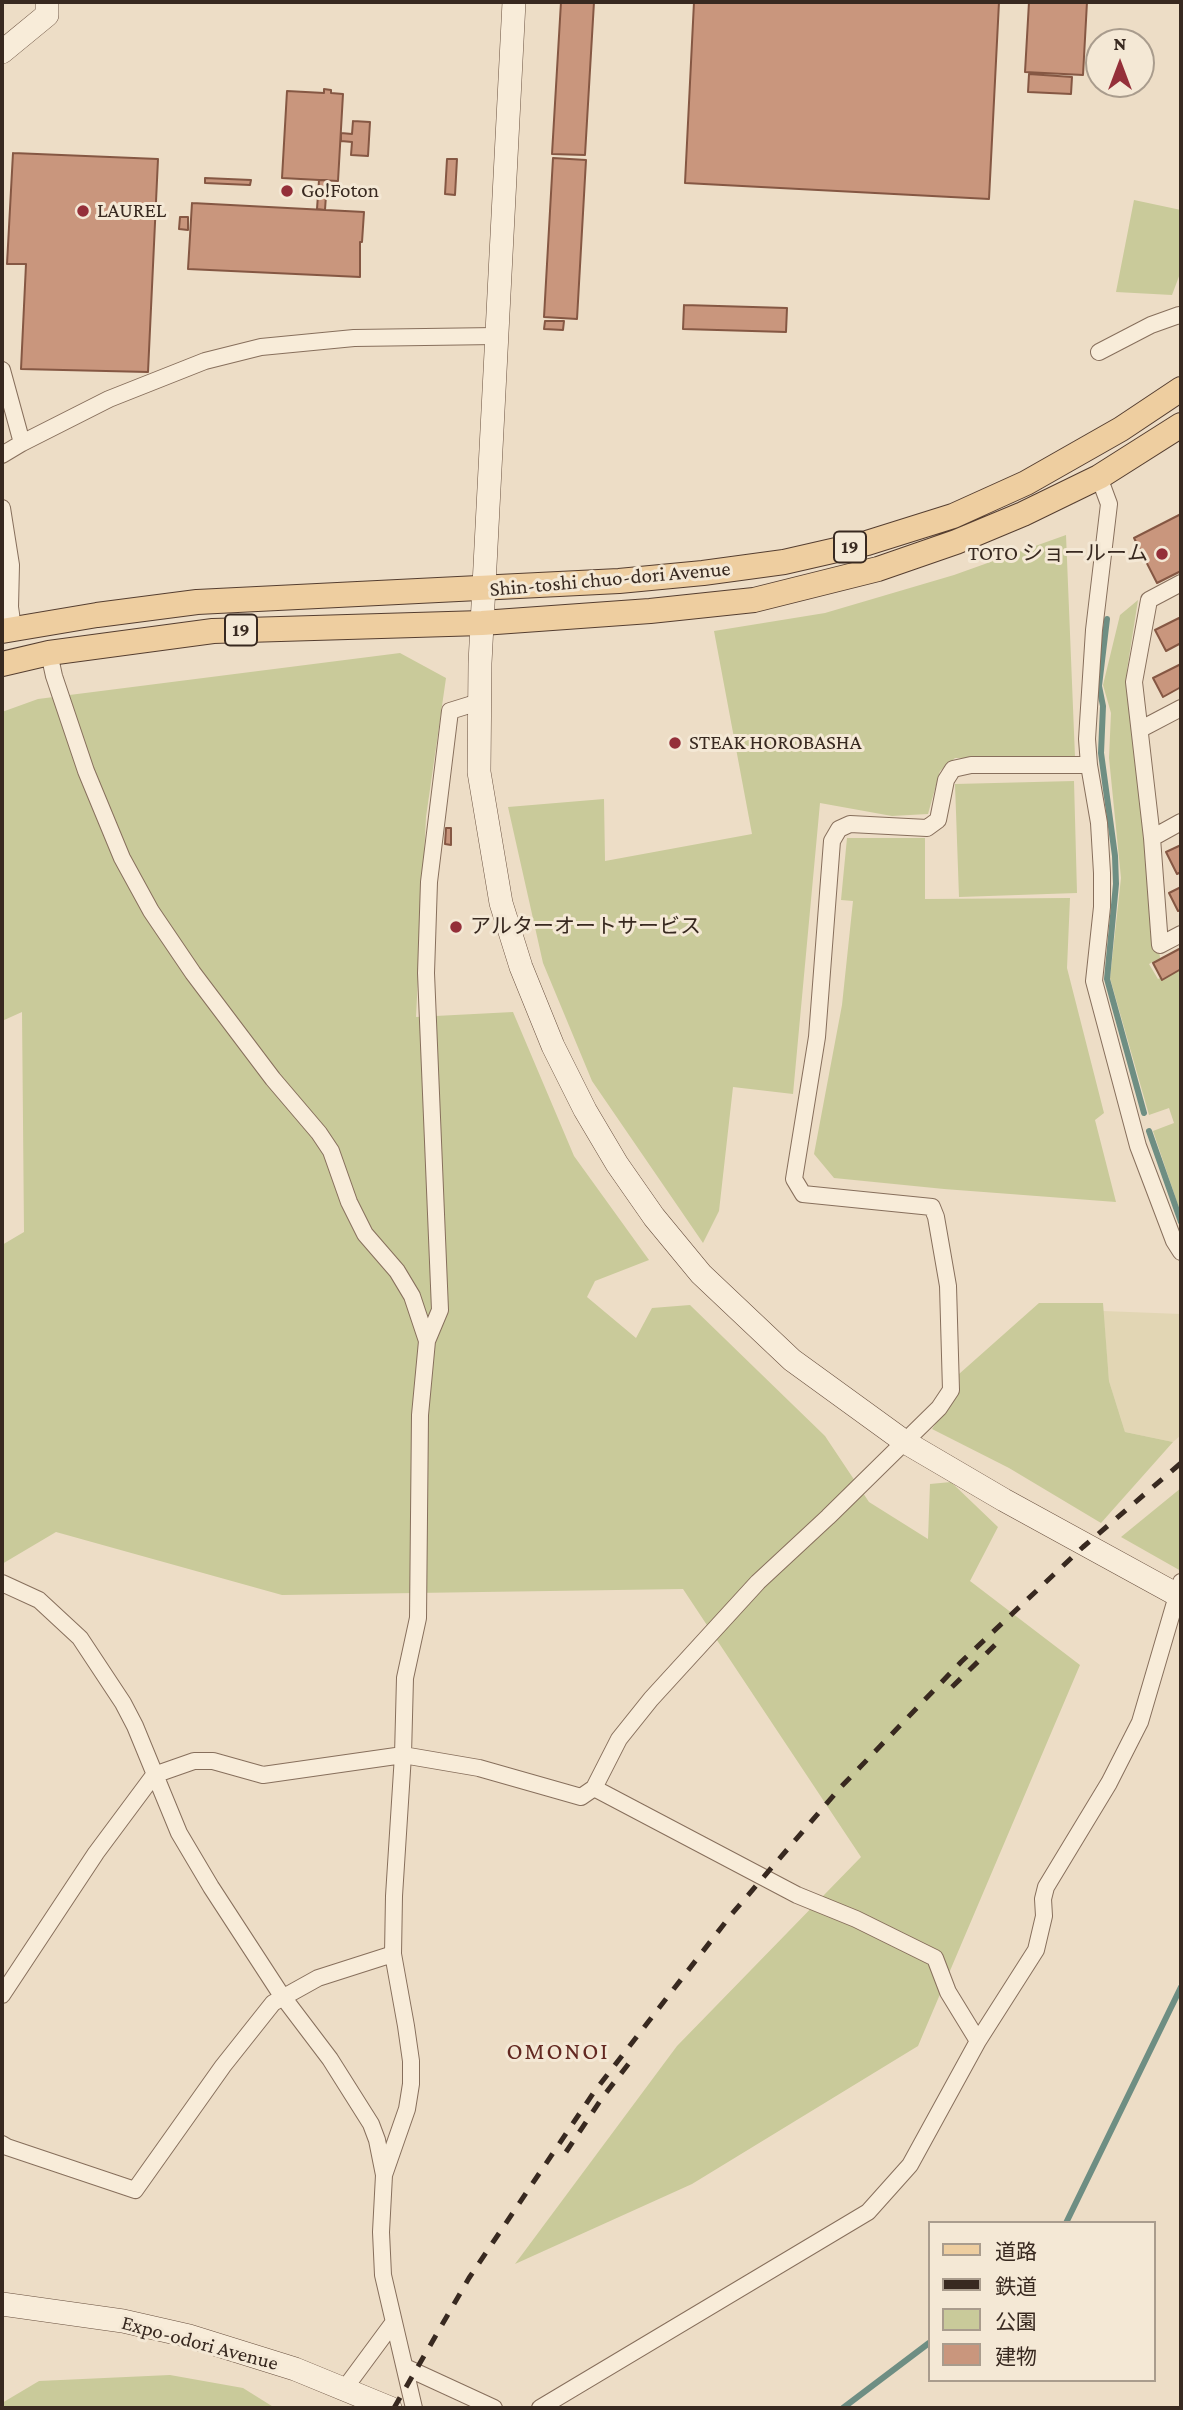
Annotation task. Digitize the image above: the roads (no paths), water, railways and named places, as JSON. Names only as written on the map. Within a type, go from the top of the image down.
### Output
[{"type":"main road","name":"Shin-toshi chuo-dori Avenue","points":[[8,630],[198,602],[619,582],[784,562],[867,543],[953,516],[1026,483],[1121,429],[1181,389]]},
{"type":"main road","name":"Shin-toshi chuo-dori Avenue","points":[[2,664],[49,653],[213,631],[482,623],[650,611],[754,600],[878,569],[956,542],[1100,477],[1181,425]]},
{"type":"street","points":[[2,52],[47,15],[47,2]]},
{"type":"street","points":[[514,2],[482,623],[480,772],[500,903],[521,967],[553,1046],[585,1110],[617,1164],[654,1217],[701,1273],[792,1360],[905,1442],[1004,1500],[1180,1591],[1140,1722],[1109,1783],[1046,1887],[1043,1899],[1044,1916],[1036,1950],[978,2041],[910,2165],[868,2212],[540,2408]]},
{"type":"street","points":[[1099,352],[1151,325],[1179,314],[1181,316]]},
{"type":"street","points":[[2,455],[109,399],[205,360],[261,347],[354,338],[496,336]]},
{"type":"street","points":[[2,370],[22,443]]},
{"type":"street","points":[[1100,477],[1109,504],[1094,630],[1087,739],[1099,823],[1102,873],[1102,907],[1094,981],[1138,1146],[1174,1241],[1181,1252]]},
{"type":"street","points":[[2,508],[11,565],[8,630]]},
{"type":"street","points":[[1181,583],[1149,600],[1135,682],[1152,838],[1160,945],[1181,934]]},
{"type":"street","points":[[49,653],[54,676],[86,771],[121,858],[151,911],[193,972],[331,1151],[349,1202],[365,1234],[397,1271],[412,1296],[428,1341]]},
{"type":"street","points":[[384,2175],[407,2109],[411,2084],[411,2062],[393,1954],[394,1896],[405,1678],[418,1618],[420,1415],[428,1341],[440,1310],[426,973],[429,882],[450,711],[479,702]]},
{"type":"street","points":[[1141,729],[1181,708]]},
{"type":"street","points":[[2,1995],[96,1853],[154,1775],[194,1761],[214,1761],[263,1775],[403,1755],[479,1768],[581,1797],[594,1788],[619,1739],[651,1699],[758,1582],[939,1408],[951,1390],[948,1286],[932,1207],[803,1194],[794,1179],[817,1037],[832,841],[839,829],[850,824],[927,828],[938,820],[946,780],[953,769],[971,765],[1089,765]]},
{"type":"street","points":[[1152,838],[1181,822]]},
{"type":"street","points":[[2,1583],[38,1600],[80,1638],[123,1703],[180,1833],[211,1887],[283,1997],[330,2059],[371,2124],[384,2175],[381,2232],[383,2275],[414,2408]]},
{"type":"street","points":[[594,1788],[797,1895],[856,1919],[935,1958],[948,1992],[978,2041]]},
{"type":"street","points":[[4,2146],[135,2190],[223,2066],[273,2003],[318,1978],[393,1954]]},
{"type":"street","name":"Expo-odori Avenue","points":[[2,2304],[123,2321],[189,2336],[260,2357],[345,2388],[390,2408]]},
{"type":"street","points":[[345,2388],[393,2323]]},
{"type":"street","points":[[405,2367],[494,2408]]},
{"type":"waterway","points":[[1107,619],[1099,686],[1103,706],[1101,753],[1115,856],[1116,884],[1107,979],[1144,1113]]},
{"type":"waterway","points":[[1149,1131],[1181,1222]]},
{"type":"waterway","points":[[1067,2221],[1181,1987]]},
{"type":"waterway","points":[[843,2408],[928,2344]]},
{"type":"railway","points":[[394,2408],[469,2278],[594,2092],[731,1915],[840,1788],[961,1662],[1083,1547],[1181,1463]]},
{"type":"railway","points":[[952,1687],[995,1645]]},
{"type":"railway","points":[[566,2152],[633,2058]]},
{"type":"place","name":"Go!Foton","points":[[287,191]]},
{"type":"place","name":"LAUREL","points":[[83,211]]},
{"type":"place","name":"TOTO ショールーム","points":[[1162,554]]},
{"type":"place","name":"STEAK HOROBASHA","points":[[675,743]]},
{"type":"place","name":"アルターオートサービス","points":[[456,927]]},
{"type":"district","name":"OMONOI","points":[[558,2052]]}]
